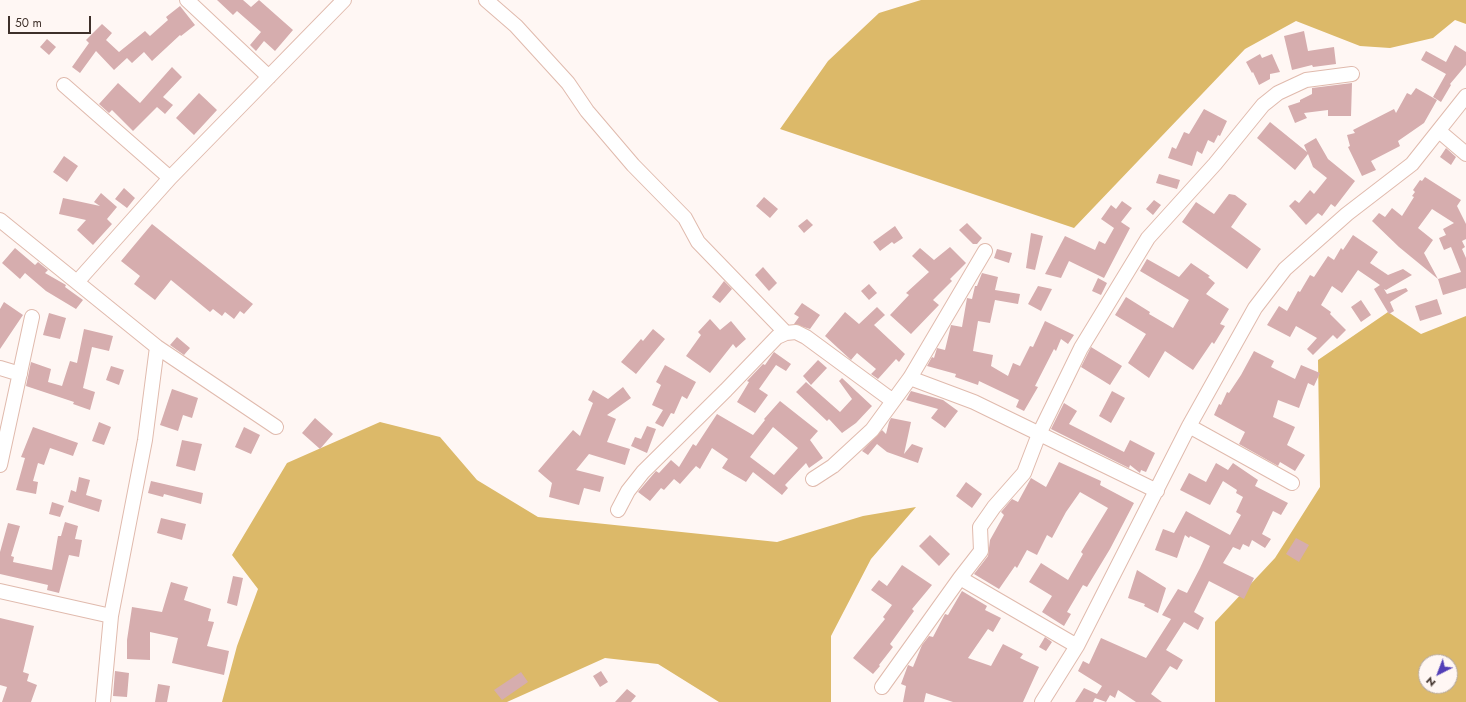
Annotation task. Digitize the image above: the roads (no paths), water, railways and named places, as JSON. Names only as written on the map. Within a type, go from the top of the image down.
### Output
[{"type":"street","points":[[187,0],[269,78]]},
{"type":"street","points":[[77,282],[170,178],[344,0]]},
{"type":"street","points":[[486,0],[516,26],[568,83],[587,111],[628,159],[685,218],[698,242],[786,333]]},
{"type":"street","points":[[882,687],[981,551],[980,527],[994,507],[1024,473],[1039,434],[1081,348],[1148,238],[1215,164],[1263,105],[1278,93],[1306,80],[1352,74]]},
{"type":"street","points":[[64,86],[170,178]]},
{"type":"street","points":[[1042,702],[1077,646],[1189,426],[1255,308],[1285,269],[1347,214],[1412,164],[1466,96]]},
{"type":"street","points":[[1439,131],[1466,154]]},
{"type":"street","points":[[0,220],[157,346],[276,426]]},
{"type":"street","points":[[813,479],[833,466],[872,430],[910,378],[985,251]]},
{"type":"street","points":[[0,465],[32,317]]},
{"type":"street","points":[[618,510],[628,491],[643,472],[726,390],[769,344],[777,337],[786,333],[796,332],[806,337],[893,401]]},
{"type":"street","points":[[103,702],[111,616],[145,440],[157,346]]},
{"type":"street","points":[[0,368],[20,374]]},
{"type":"street","points":[[910,378],[974,402],[1157,491]]},
{"type":"street","points":[[1189,426],[1292,483]]},
{"type":"street","points":[[960,578],[1077,646]]},
{"type":"street","points":[[0,591],[111,616]]}]
